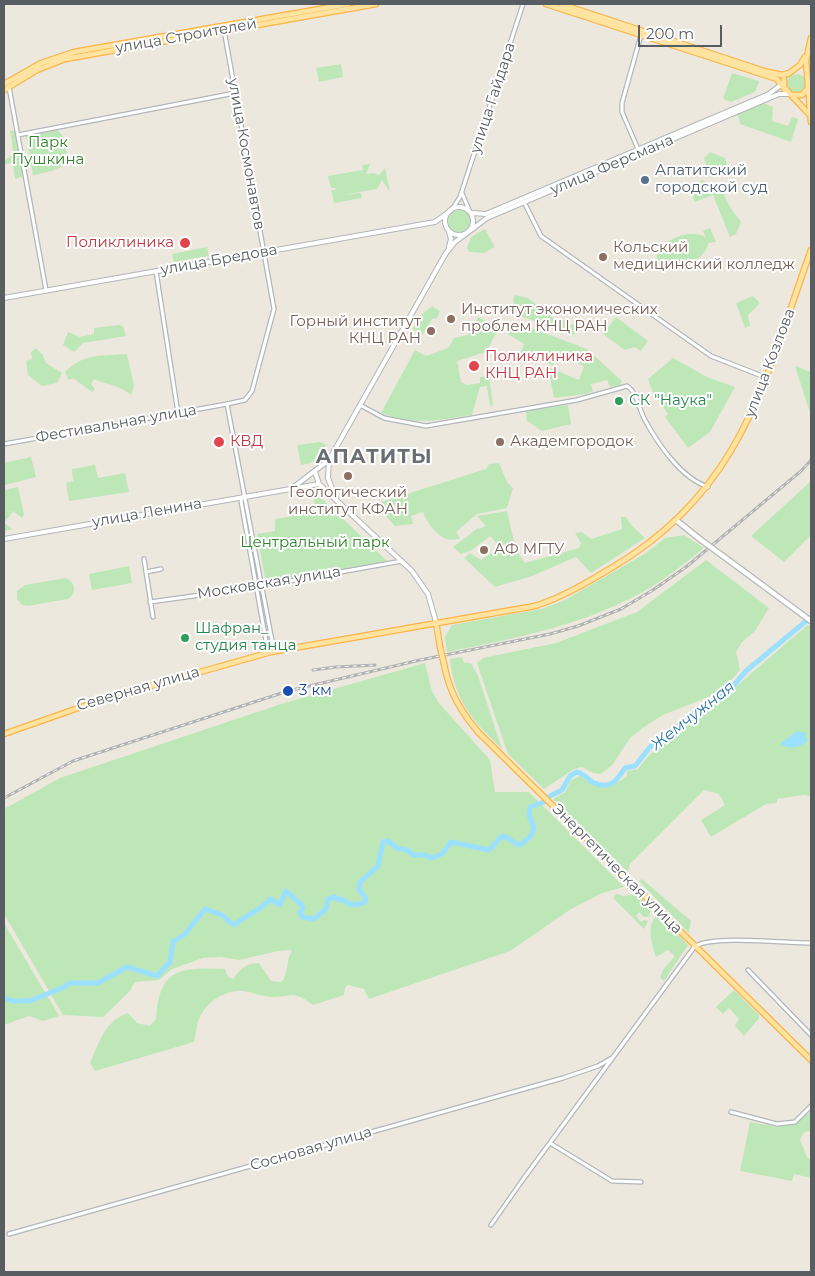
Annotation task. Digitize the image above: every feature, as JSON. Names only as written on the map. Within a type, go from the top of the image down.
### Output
[{"type":"main road","name":"улица Строителей","points":[[343,7],[348,4]]},
{"type":"main road","name":"улица Строителей","points":[[6,86],[37,70],[65,59],[160,39],[343,7],[376,4]]},
{"type":"main road","points":[[546,4],[576,11],[642,32],[783,81],[788,93],[810,115]]},
{"type":"main road","points":[[562,4],[576,11]]},
{"type":"main road","points":[[783,81],[800,65],[811,38]]},
{"type":"main road","points":[[703,53],[778,74],[800,72],[808,78]]},
{"type":"main road","points":[[806,54],[811,122]]},
{"type":"main road","points":[[788,93],[802,96],[809,87]]},
{"type":"main road","name":"улица Козлова","points":[[436,622],[511,610],[553,600],[631,556],[676,520],[708,487],[748,422],[767,378],[811,250]]},
{"type":"main road","points":[[676,520],[811,621]]},
{"type":"main road","points":[[274,651],[436,622]]},
{"type":"main road","name":"улица Ферсмана","points":[[436,622],[440,647]]},
{"type":"main road","name":"Энергетическая улица","points":[[440,647],[455,700],[464,715],[480,733],[811,1060]]},
{"type":"main road","name":"Северная улица","points":[[4,734],[91,702],[274,651]]},
{"type":"street","name":"улица Гайдара","points":[[450,211],[457,204],[462,192],[523,4]]},
{"type":"street","name":"улица Космонавтов","points":[[223,28],[274,316],[250,395],[245,400],[227,404]]},
{"type":"street","points":[[638,149],[622,112],[622,104],[642,32]]},
{"type":"street","name":"улица Ферсмана","points":[[734,111],[769,94],[783,81]]},
{"type":"street","points":[[6,86],[18,135],[46,290]]},
{"type":"street","points":[[18,135],[235,93]]},
{"type":"street","name":"улица Ферсмана","points":[[539,193],[734,111],[779,94],[788,93]]},
{"type":"street","name":"улица Ферсмана","points":[[470,212],[486,214],[523,200],[638,149],[667,139]]},
{"type":"street","points":[[462,192],[470,212],[473,226],[468,232],[459,236],[435,222],[460,206],[470,212]]},
{"type":"street","points":[[523,200],[541,236],[715,358],[767,378]]},
{"type":"street","name":"улица Ферсмана","points":[[446,254],[468,232],[487,218],[523,200]]},
{"type":"street","points":[[448,229],[445,220],[450,211]]},
{"type":"street","name":"улица Бредова","points":[[4,298],[435,222]]},
{"type":"street","name":"улица Ферсмана","points":[[316,471],[329,460],[446,254],[451,239],[448,229]]},
{"type":"street","points":[[156,271],[178,413]]},
{"type":"street","points":[[360,405],[384,418],[426,426],[577,400],[627,386],[632,391],[645,420],[668,452],[690,478],[708,487]]},
{"type":"street","points":[[227,404],[244,496],[247,500],[274,651]]},
{"type":"street","name":"Фестивальная улица","points":[[4,444],[227,404]]},
{"type":"street","name":"улица Ферсмана","points":[[329,460],[328,475],[336,499]]},
{"type":"street","points":[[321,469],[328,475],[327,482],[320,485],[316,471],[321,469]]},
{"type":"street","name":"улица Ленина","points":[[291,488],[316,471]]},
{"type":"street","name":"улица Ферсмана","points":[[320,485],[402,561],[425,588],[436,622]]},
{"type":"street","name":"улица Ленина","points":[[4,539],[244,496],[320,485]]},
{"type":"street","points":[[244,496],[241,501],[268,652]]},
{"type":"street","points":[[144,559],[153,616]]},
{"type":"street","name":"Московская улица","points":[[150,602],[256,587],[402,561]]},
{"type":"street","points":[[146,572],[161,569]]},
{"type":"street","points":[[695,946],[701,943],[721,941],[811,943]]},
{"type":"street","name":"Сосновая улица","points":[[491,1226],[496,1215],[695,946]]},
{"type":"street","points":[[748,970],[811,1035]]},
{"type":"street","name":"Сосновая улица","points":[[9,1234],[547,1082],[593,1068],[612,1058]]},
{"type":"street","points":[[731,1112],[777,1124],[794,1122],[811,1106]]},
{"type":"street","points":[[550,1143],[612,1181],[641,1182]]},
{"type":"green space","points":[[341,64],[343,77],[319,82],[316,68]]},
{"type":"green space","points":[[732,73],[759,81],[755,92],[731,102],[723,99]]},
{"type":"green space","points":[[797,74],[804,77],[807,84],[804,91],[797,94],[790,91],[787,84],[790,77]]},
{"type":"green space","points":[[763,103],[773,107],[772,121],[788,126],[792,117],[798,119],[791,142],[740,124],[738,114]]},
{"type":"green space","points":[[16,130],[24,176],[15,179],[13,163],[4,164],[4,161],[11,156],[12,152],[10,131]]},
{"type":"green space","name":"Парк Пушкина","points":[[58,130],[64,138],[68,161],[57,169],[33,175],[26,136]]},
{"type":"green space","points":[[710,152],[725,158],[727,165],[708,173],[704,158]]},
{"type":"green space","points":[[370,164],[366,174],[374,173],[379,175],[385,168],[390,192],[382,180],[377,189],[343,195],[361,193],[362,198],[334,203],[331,190],[336,190],[331,188],[328,176],[363,170],[362,165]]},
{"type":"green space","points":[[703,180],[711,185],[720,186],[730,207],[741,222],[736,234],[730,237],[713,195],[695,202],[690,191],[701,186],[700,181]]},
{"type":"green space","points":[[460,210],[469,213],[472,222],[469,231],[460,234],[451,231],[448,222],[451,213]]},
{"type":"green space","points":[[710,228],[716,242],[708,243],[702,255],[695,261],[670,269],[662,267],[657,263],[657,251],[666,242],[687,234],[701,235],[706,238],[703,231]]},
{"type":"green space","points":[[485,229],[495,247],[484,253],[469,252],[467,248],[471,237]]},
{"type":"green space","points":[[207,247],[209,256],[174,262],[172,254]]},
{"type":"green space","points":[[515,295],[528,298],[558,322],[570,318],[569,326],[576,323],[579,329],[574,335],[517,315],[513,299]]},
{"type":"green space","points":[[753,296],[760,303],[748,315],[750,326],[745,328],[736,303]]},
{"type":"green space","points":[[432,306],[440,311],[437,318],[432,319],[423,335],[412,329],[421,315]]},
{"type":"green space","points":[[478,317],[497,327],[497,331],[486,352],[457,361],[461,382],[467,385],[480,383],[480,377],[489,376],[493,405],[490,406],[487,386],[480,387],[472,415],[416,421],[404,420],[381,413],[415,350],[426,356],[448,348],[454,338],[468,335]]},
{"type":"green space","points":[[616,317],[648,341],[641,351],[635,347],[625,350],[603,334]]},
{"type":"green space","points":[[518,323],[587,349],[622,381],[620,385],[610,387],[607,380],[591,384],[593,391],[586,394],[554,398],[548,367],[579,380],[584,366],[558,355],[553,366],[543,361],[518,358],[524,344],[508,334],[514,324]]},
{"type":"green space","points":[[123,326],[126,336],[83,343],[74,352],[63,345],[68,332],[80,337],[94,334],[94,328]]},
{"type":"green space","points":[[36,348],[43,355],[46,363],[62,373],[57,383],[42,386],[28,375],[26,361],[32,359],[31,352]]},
{"type":"green space","points":[[127,354],[134,386],[131,395],[117,387],[94,379],[91,384],[95,389],[92,392],[73,378],[69,380],[65,372],[86,358]]},
{"type":"green space","points":[[673,358],[707,377],[735,387],[710,432],[688,448],[665,417],[668,414],[653,393],[648,379]]},
{"type":"green space","points":[[795,366],[811,372],[811,416]]},
{"type":"green space","points":[[568,405],[571,424],[542,431],[527,421],[526,411]]},
{"type":"green space","points":[[320,442],[326,445],[319,457],[310,463],[301,465],[297,445]]},
{"type":"green space","points":[[31,457],[36,477],[5,485],[4,463]]},
{"type":"green space","points":[[499,463],[507,482],[513,488],[507,508],[477,514],[456,532],[460,538],[454,540],[437,533],[423,512],[411,516],[413,524],[395,526],[375,504],[486,469],[489,464]]},
{"type":"green space","points":[[95,465],[98,478],[125,473],[129,492],[69,501],[66,483],[73,481],[72,469]]},
{"type":"green space","points":[[811,481],[811,535],[784,562],[751,536]]},
{"type":"green space","points":[[18,487],[24,514],[22,518],[13,511],[4,523],[4,490]]},
{"type":"green space","name":"Центральный парк","points":[[316,493],[387,561],[266,584],[257,534],[275,531],[275,519],[316,512],[313,494]]},
{"type":"green space","points":[[507,511],[516,550],[525,563],[579,548],[581,543],[575,533],[582,532],[591,539],[622,529],[621,517],[626,517],[632,526],[645,538],[591,573],[576,557],[532,576],[495,587],[464,558],[470,553],[481,560],[500,547],[490,536],[472,550],[461,554],[453,547],[478,528],[486,526],[477,516]]},
{"type":"green space","points":[[4,523],[13,529],[4,531]]},
{"type":"green space","points":[[684,535],[704,548],[665,578],[628,600],[603,611],[552,628],[447,652],[445,637],[452,625],[541,609],[565,600],[646,553],[665,538]]},
{"type":"green space","points":[[706,560],[769,608],[755,631],[742,642],[736,652],[740,670],[721,692],[663,715],[644,727],[630,738],[613,764],[601,774],[593,773],[582,767],[574,769],[544,789],[508,754],[477,663],[483,658],[556,643],[637,612]]},
{"type":"green space","points":[[129,566],[132,583],[92,590],[89,574]]},
{"type":"green space","points":[[65,578],[71,582],[74,588],[73,594],[68,599],[27,606],[22,605],[17,599],[17,591],[25,585]]},
{"type":"green space","points":[[808,625],[811,627],[811,796],[803,795],[777,799],[777,803],[766,804],[711,837],[701,820],[725,805],[719,794],[704,790],[630,864],[628,872],[553,799],[565,792],[571,780],[580,776],[593,784],[604,787],[614,784],[627,776],[627,771],[638,769],[664,742],[704,713]]},
{"type":"green space","points":[[462,657],[464,663],[471,663],[478,676],[502,749],[482,729],[461,699],[452,674],[450,659]]},
{"type":"green space","points":[[425,663],[432,691],[438,702],[490,760],[495,792],[529,792],[624,887],[602,893],[571,909],[510,951],[369,999],[364,989],[348,985],[345,987],[344,995],[313,1005],[301,997],[293,995],[273,997],[235,991],[222,995],[211,1002],[202,1013],[197,1024],[194,1042],[95,1071],[90,1063],[108,1027],[128,1013],[137,1023],[150,1026],[156,1019],[162,989],[167,980],[175,974],[184,970],[225,969],[228,977],[233,979],[244,967],[259,963],[271,981],[281,982],[284,979],[292,950],[278,951],[239,960],[221,957],[203,958],[172,969],[159,980],[135,982],[130,991],[103,1017],[63,1015],[4,914],[4,809],[60,778],[281,704]]},
{"type":"green space","points":[[642,879],[691,921],[689,933],[639,881]]},
{"type":"green space","points":[[616,894],[624,896],[637,894],[651,908],[649,917],[644,917],[639,912],[636,916],[641,922],[644,920],[648,921],[644,929],[613,898]]},
{"type":"green space","points":[[658,914],[688,945],[664,981],[660,978],[663,970],[675,956],[668,950],[656,957],[651,940],[651,929],[654,919]]},
{"type":"green space","points":[[4,923],[59,1016],[43,1021],[29,1016],[4,1025]]},
{"type":"green space","points":[[734,990],[759,1015],[759,1018],[744,1036],[735,1026],[739,1019],[729,1008],[723,1014],[716,1007]]},
{"type":"green space","points":[[810,1112],[811,1131],[804,1132],[800,1140],[807,1157],[811,1160],[811,1178],[794,1174],[792,1181],[740,1171],[750,1122],[777,1127],[795,1124]]},
{"type":"water","points":[[797,731],[805,733],[807,741],[804,744],[787,747],[780,744]]},
{"type":"waterway","name":"Жемчужная","points":[[550,796],[562,790],[570,776],[577,772],[600,785],[613,783],[625,768],[635,766],[650,747],[734,685],[746,671],[811,617]]},
{"type":"waterway","name":"Жемчужная","points":[[4,998],[13,1001],[30,1001],[70,983],[98,983],[127,967],[157,976],[170,962],[173,942],[185,934],[205,909],[222,915],[232,924],[236,924],[262,907],[270,899],[280,905],[286,891],[302,905],[303,908],[300,912],[302,917],[314,919],[326,909],[328,899],[335,897],[352,905],[364,903],[366,899],[359,889],[360,882],[378,866],[383,842],[388,841],[397,848],[407,850],[413,855],[425,855],[432,858],[442,854],[451,842],[489,850],[502,836],[520,845],[531,836],[534,828],[529,815],[530,807],[544,802]]},
{"type":"railway","points":[[4,798],[73,761],[288,691],[420,660],[550,634],[578,626],[621,609],[686,567],[801,471],[811,460]]},
{"type":"railway","points":[[313,670],[375,665]]},
{"type":"place","name":"Апатитский городской суд","points":[[645,180]]},
{"type":"place","name":"Поликлиника","points":[[185,243]]},
{"type":"place","name":"Кольский медицинский колледж","points":[[603,257]]},
{"type":"place","name":"Институт экономических проблем КНЦ РАН","points":[[451,319]]},
{"type":"place","name":"Горный институт КНЦ РАН","points":[[431,331]]},
{"type":"place","name":"Поликлиника КНЦ РАН","points":[[474,366]]},
{"type":"place","name":"СК \"Наука\"","points":[[619,401]]},
{"type":"place","name":"КВД","points":[[219,442]]},
{"type":"place","name":"Академгородок","points":[[500,442]]},
{"type":"place","name":"Геологический институт КФАН","points":[[348,476]]},
{"type":"place","name":"АФ МГТУ","points":[[484,550]]},
{"type":"place","name":"Шафран_ студия танца","points":[[185,638]]},
{"type":"place","name":"3 км","points":[[288,691]]},
{"type":"district","name":"АПАТИТЫ","points":[[374,457]]}]
